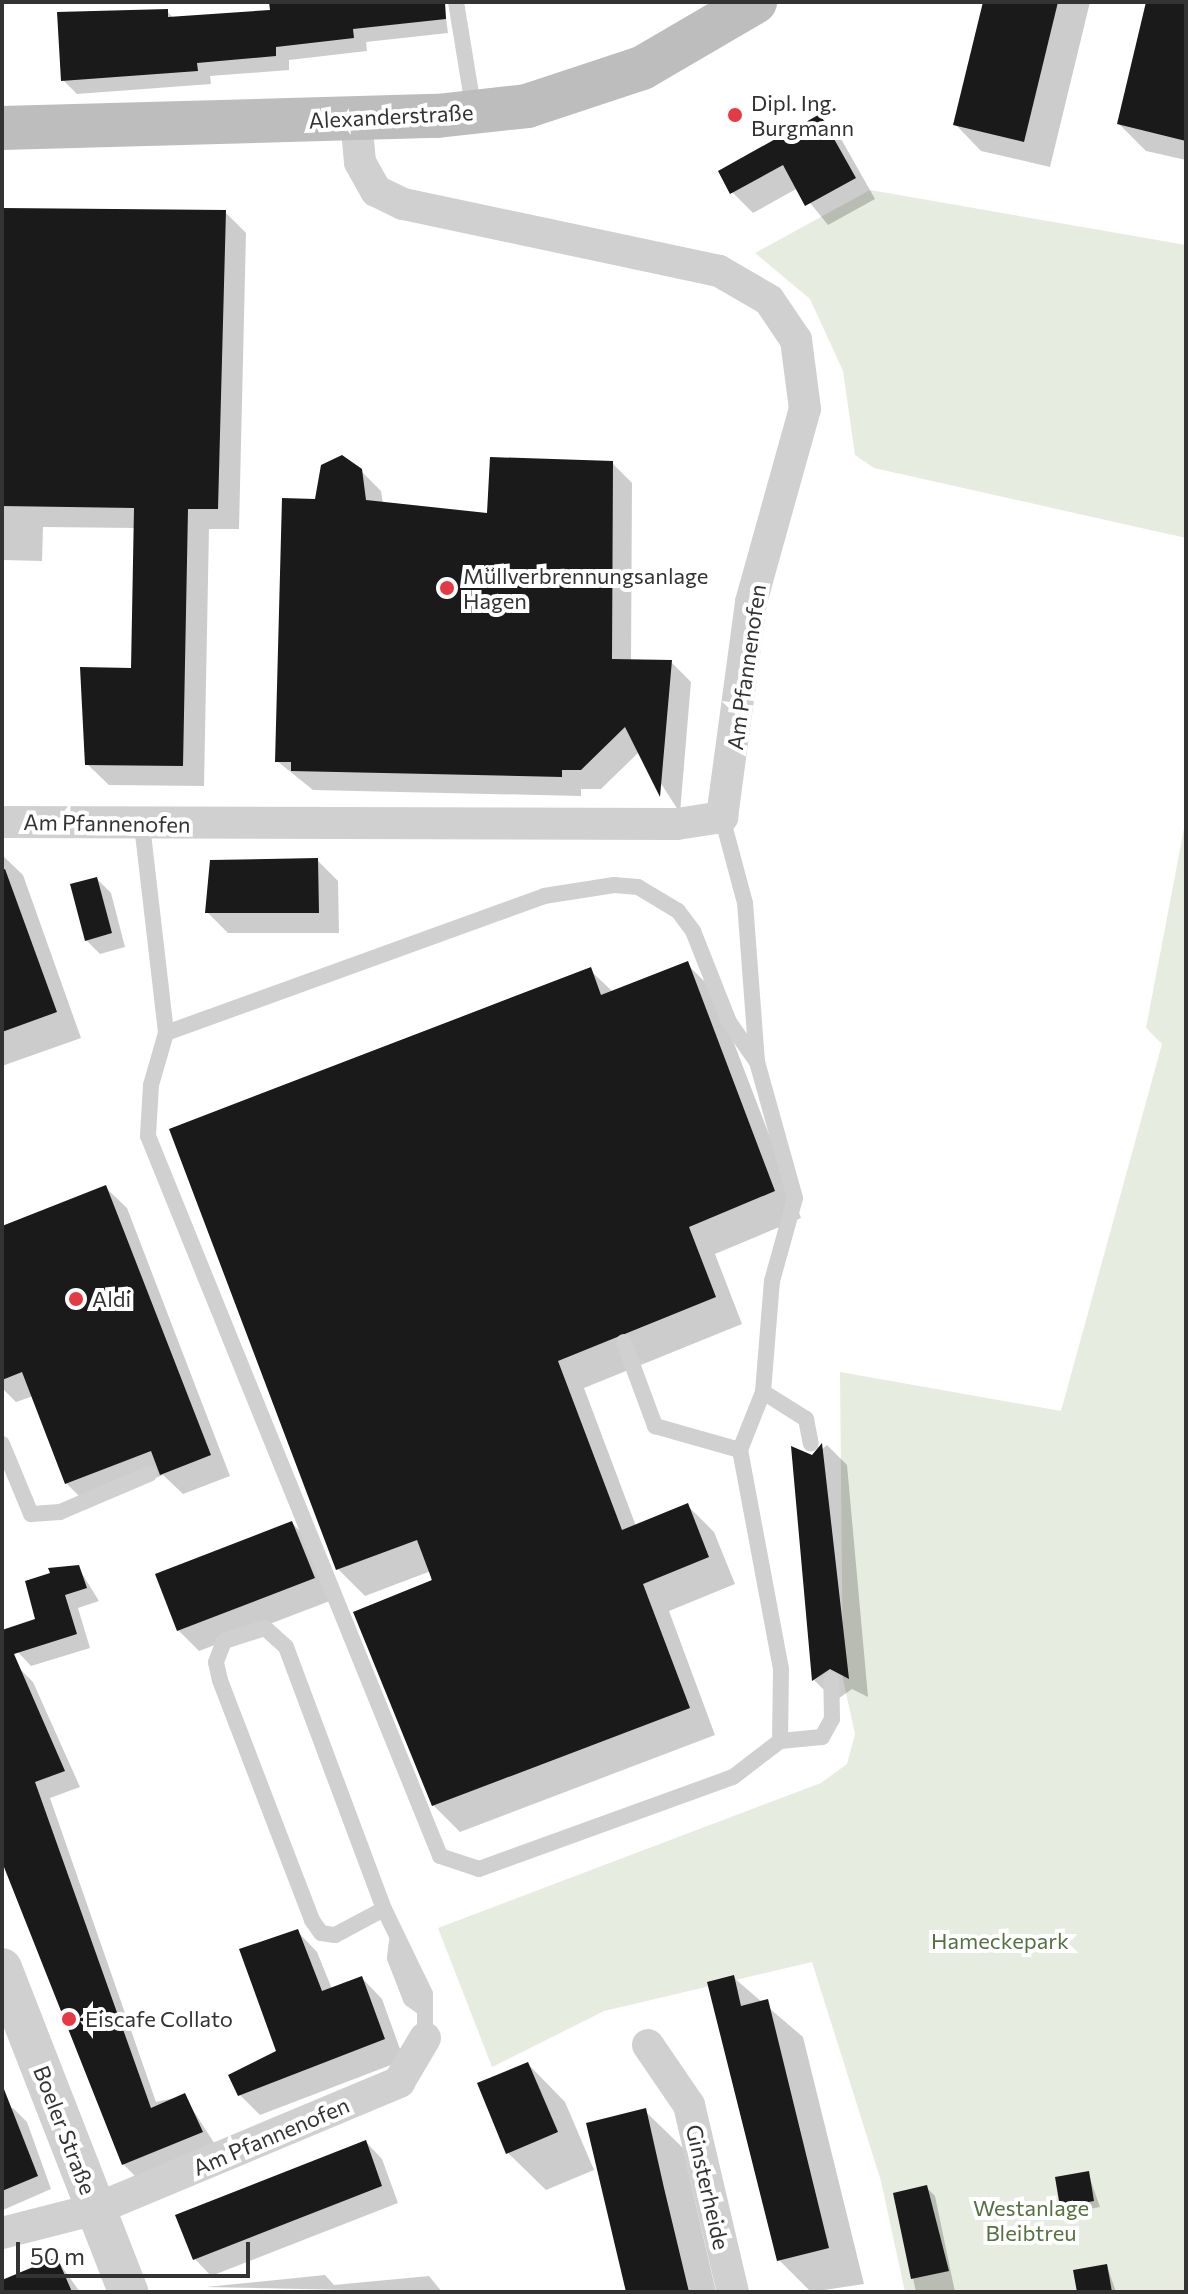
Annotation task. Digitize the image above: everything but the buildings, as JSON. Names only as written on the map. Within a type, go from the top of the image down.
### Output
[{"type":"main road","name":"Alexanderstraße","points":[[2,128],[474,113],[553,99],[642,68],[755,2]]},
{"type":"street","name":"Am Pfannenofen","points":[[2,822],[142,825],[677,824],[722,817],[751,602],[805,409],[796,340],[769,300],[719,271],[403,204],[376,191],[360,162],[356,119]]},
{"type":"street","name":"Boeler Straße","points":[[2,1968],[128,2292]]},
{"type":"street","name":"Am Pfannenofen","points":[[2,2233],[96,2209],[399,2082],[425,2024]]},
{"type":"street","name":"Ginsterheide","points":[[648,2045],[689,2105],[733,2292]]},
{"type":"lane","points":[[456,2],[474,113]]},
{"type":"lane","points":[[722,817],[745,903],[757,1062],[795,1198],[772,1281],[763,1392],[740,1450],[781,1669],[780,1741]]},
{"type":"lane","points":[[142,825],[166,1033],[151,1085],[148,1136],[440,1856],[479,1869],[733,1777],[780,1741],[822,1737],[832,1719],[831,1680]]},
{"type":"lane","points":[[166,1033],[544,896],[614,885],[638,887],[678,911],[693,931],[729,1022],[757,1062]]},
{"type":"lane","points":[[624,1342],[655,1426],[740,1450]]},
{"type":"lane","points":[[763,1392],[806,1419],[811,1444]]},
{"type":"lane","points":[[2,1444],[31,1514],[60,1512],[149,1474]]},
{"type":"lane","points":[[384,1909],[335,1935],[321,1933],[312,1920],[220,1680],[216,1662],[224,1641],[265,1628],[286,1647],[397,1941],[395,1958],[411,1999],[425,2024]]},
{"type":"green space","points":[[870,190],[1186,245],[1186,538],[874,468],[855,455],[843,371],[810,299],[755,253]]},
{"type":"green space","name":"Hameckepark","points":[[1186,818],[1186,2292],[905,2292],[881,2181],[812,1962],[604,2011],[492,2067],[438,1928],[821,1783],[847,1764],[855,1734],[843,1679],[840,1372],[1061,1411],[1162,1044],[1146,1028]]},
{"type":"place","name":"Dipl. Ing. Burgmann","points":[[735,115]]},
{"type":"place","name":"Müllverbrennungsanlage Hagen","points":[[447,588]]},
{"type":"place","name":"Aldi","points":[[76,1299]]},
{"type":"place","name":"Eiscafe Collato","points":[[69,2019]]},
{"type":"park label","name":"Westanlage Bleibtreu","points":[[1031,2220]]}]
